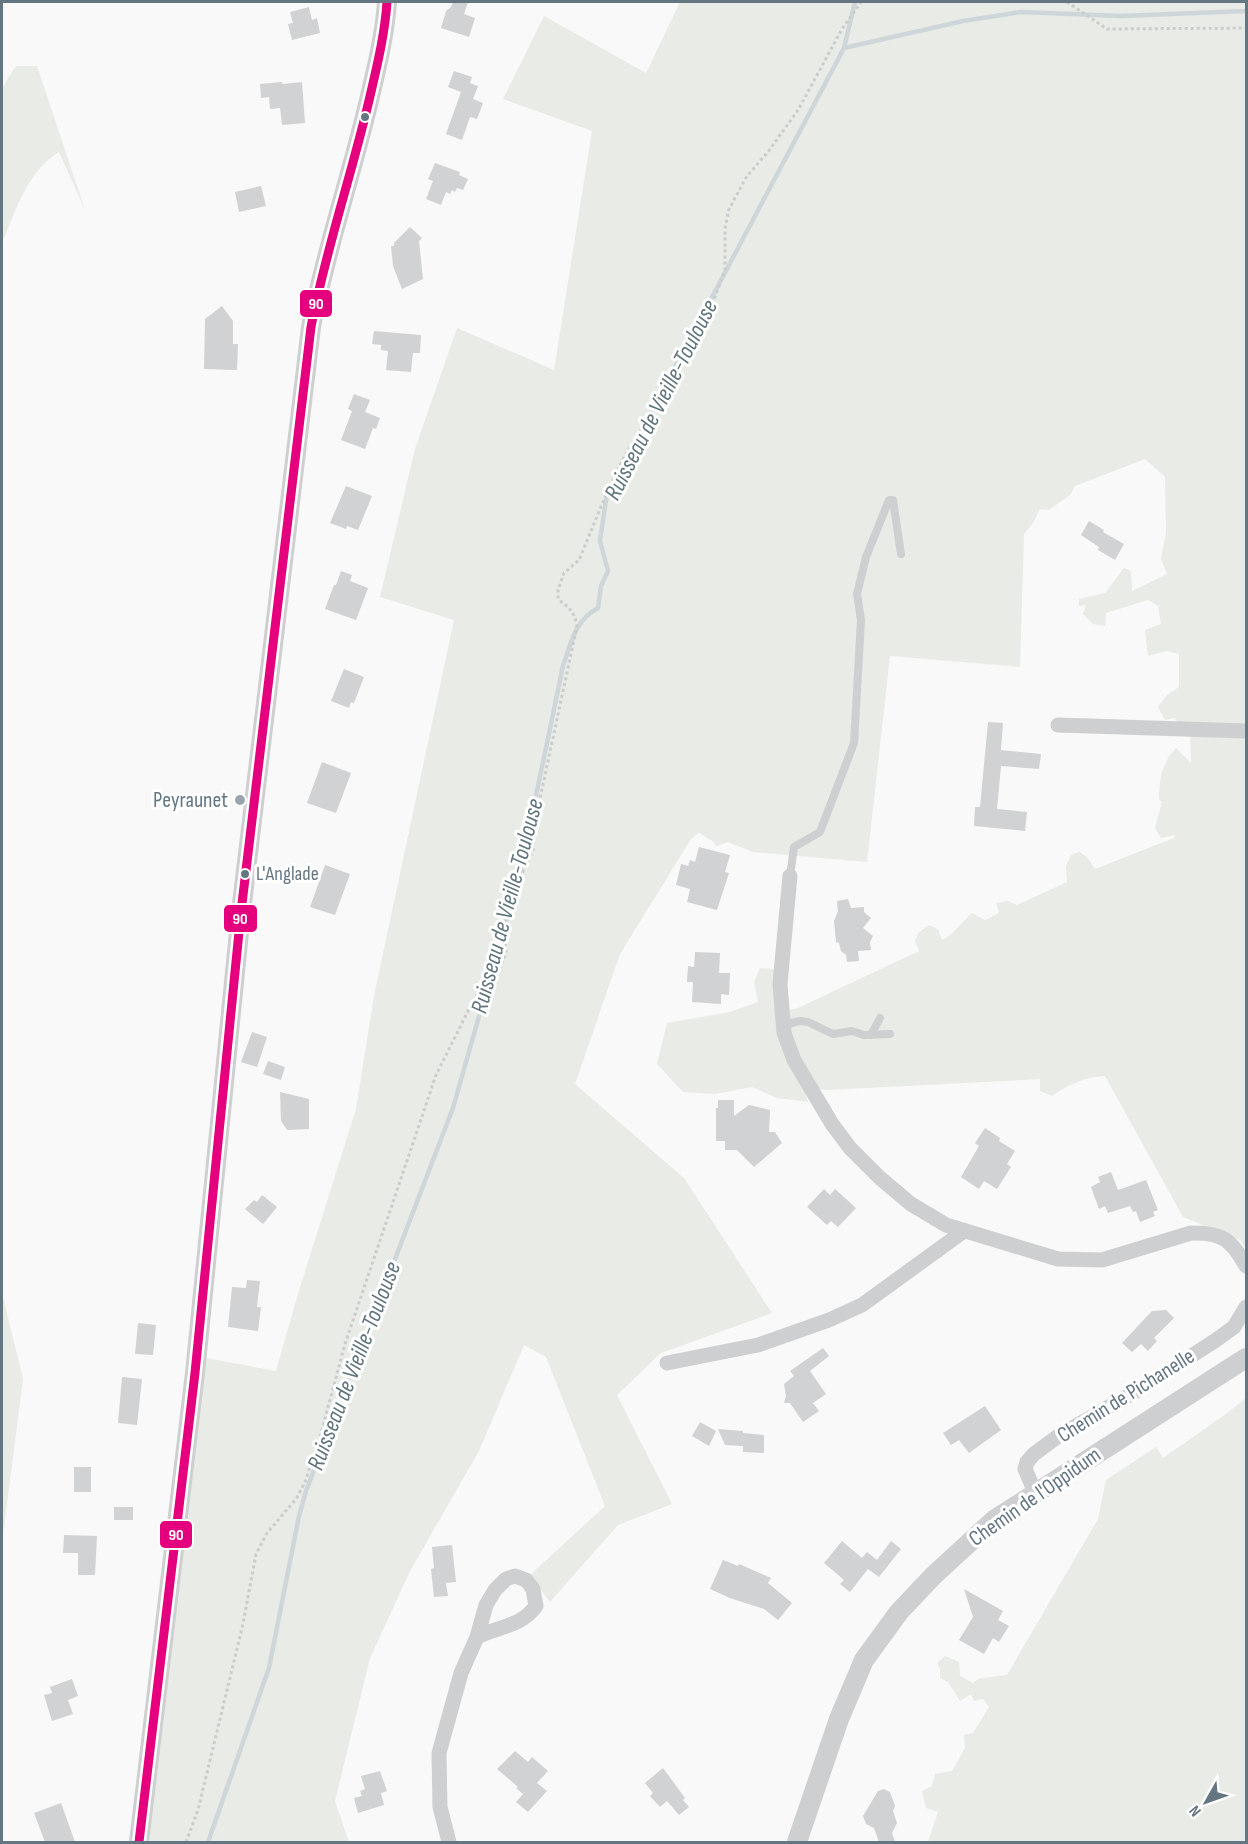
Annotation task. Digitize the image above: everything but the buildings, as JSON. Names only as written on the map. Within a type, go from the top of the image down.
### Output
[{"type":"street","points":[[139,1842],[195,1373],[241,912],[311,327],[320,279],[379,59],[387,2]]},
{"type":"street","points":[[1059,725],[1246,731]]},
{"type":"street","points":[[790,876],[780,984],[784,1033],[794,1060],[832,1124],[850,1148],[880,1178],[911,1204],[946,1226],[1058,1259],[1102,1260],[1191,1233],[1206,1232],[1218,1235],[1230,1242],[1246,1266]]},
{"type":"street","points":[[667,1363],[758,1345],[829,1320],[862,1305],[964,1232]]},
{"type":"street","name":"Chemin de Pichanelle","points":[[1035,1492],[1025,1469],[1027,1462],[1034,1454],[1057,1437],[1145,1386],[1216,1340],[1234,1327],[1246,1307]]},
{"type":"street","name":"Chemin de l'Oppidum","points":[[797,1842],[852,1687],[864,1660],[880,1637],[933,1576],[994,1520],[1246,1358]]},
{"type":"street","points":[[449,1842],[440,1807],[439,1753],[461,1673],[477,1637]]},
{"type":"lane","points":[[790,876],[794,847],[820,832],[855,743],[861,620],[857,594],[866,557],[889,500],[893,500],[901,554]]},
{"type":"lane","points":[[871,1035],[880,1018]]},
{"type":"lane","points":[[783,1025],[800,1021],[808,1022],[833,1034],[852,1030],[864,1035],[890,1034]]},
{"type":"path","points":[[186,1842],[198,1810],[210,1752],[241,1634],[256,1554],[267,1533],[296,1499],[305,1482],[320,1437],[345,1344],[436,1075],[477,994],[500,968],[506,952],[504,929],[506,909],[533,850],[536,817],[577,626],[575,613],[568,604],[558,599],[558,590],[564,573],[579,560],[605,496],[625,455],[700,338],[725,270],[724,229],[729,209],[747,176],[768,152],[798,110],[842,29],[861,2]]},
{"type":"path","points":[[1067,2],[1107,29],[1246,28]]},
{"type":"shaded area","points":[[680,2],[1246,2],[1246,1249],[1240,1240],[1183,1217],[1105,1076],[1077,1082],[1052,1096],[1040,1091],[1040,1079],[828,1090],[804,1089],[808,1102],[777,1098],[752,1087],[715,1094],[683,1092],[657,1064],[667,1023],[730,1012],[758,1002],[754,982],[760,968],[775,969],[776,1013],[798,1008],[919,951],[915,941],[919,932],[929,925],[938,929],[942,940],[951,935],[972,913],[985,920],[999,913],[996,903],[1008,901],[1017,905],[1067,882],[1066,866],[1071,855],[1079,852],[1087,857],[1095,869],[1174,838],[1175,835],[1161,838],[1155,828],[1162,802],[1159,799],[1160,785],[1164,765],[1176,748],[1191,763],[1190,722],[1186,736],[1175,718],[1165,720],[1158,707],[1167,695],[1179,687],[1179,654],[1167,651],[1148,656],[1145,630],[1161,624],[1158,606],[1148,600],[1106,613],[1105,626],[1093,624],[1083,614],[1086,605],[1079,606],[1079,599],[1105,593],[1124,568],[1131,571],[1132,591],[1167,574],[1161,559],[1166,532],[1165,477],[1145,459],[1075,486],[1071,494],[1049,510],[1040,509],[1024,534],[1020,667],[890,656],[867,862],[753,852],[728,842],[716,846],[714,842],[699,833],[691,839],[620,954],[575,1084],[684,1178],[772,1313],[661,1353],[617,1395],[672,1504],[618,1525],[550,1602],[530,1575],[605,1506],[546,1357],[524,1345],[479,1451],[410,1571],[370,1658],[335,1801],[349,1842],[149,1842],[206,1358],[276,1371],[356,1109],[374,996],[454,620],[380,597],[415,449],[457,328],[554,370],[592,131],[503,99],[544,16],[646,73]]},
{"type":"shaded area","points":[[16,66],[37,66],[85,210],[59,152],[39,169],[31,181],[2,243],[2,88]]},
{"type":"shaded area","points":[[2,1293],[23,1379],[2,1543]]},
{"type":"shaded area","points":[[1246,1398],[1246,1842],[928,1842],[938,1812],[926,1808],[922,1791],[932,1786],[935,1774],[952,1771],[965,1748],[964,1735],[973,1733],[989,1707],[983,1699],[974,1701],[971,1694],[960,1701],[948,1682],[940,1678],[937,1663],[945,1656],[959,1662],[960,1676],[973,1683],[978,1679],[1007,1675],[1098,1519],[1106,1480],[1156,1447],[1163,1458]]},
{"type":"waterway","name":"Ruisseau de Vieille-Toulouse","points":[[208,1842],[269,1668],[306,1491],[453,1108],[521,868],[563,666],[579,626],[590,613],[598,608],[601,586],[608,571],[600,541],[606,500],[844,48],[855,2]]},
{"type":"waterway","points":[[844,48],[963,21],[1021,12],[1121,16],[1246,11]]},
{"type":"transit line","name":"90","points":[[139,1842],[195,1373],[241,912],[311,327],[324,268],[379,58],[387,2]]},
{"type":"place","name":"Peyraunet","points":[[240,800]]},
{"type":"place","name":"L'Anglade","points":[[245,874]]}]
